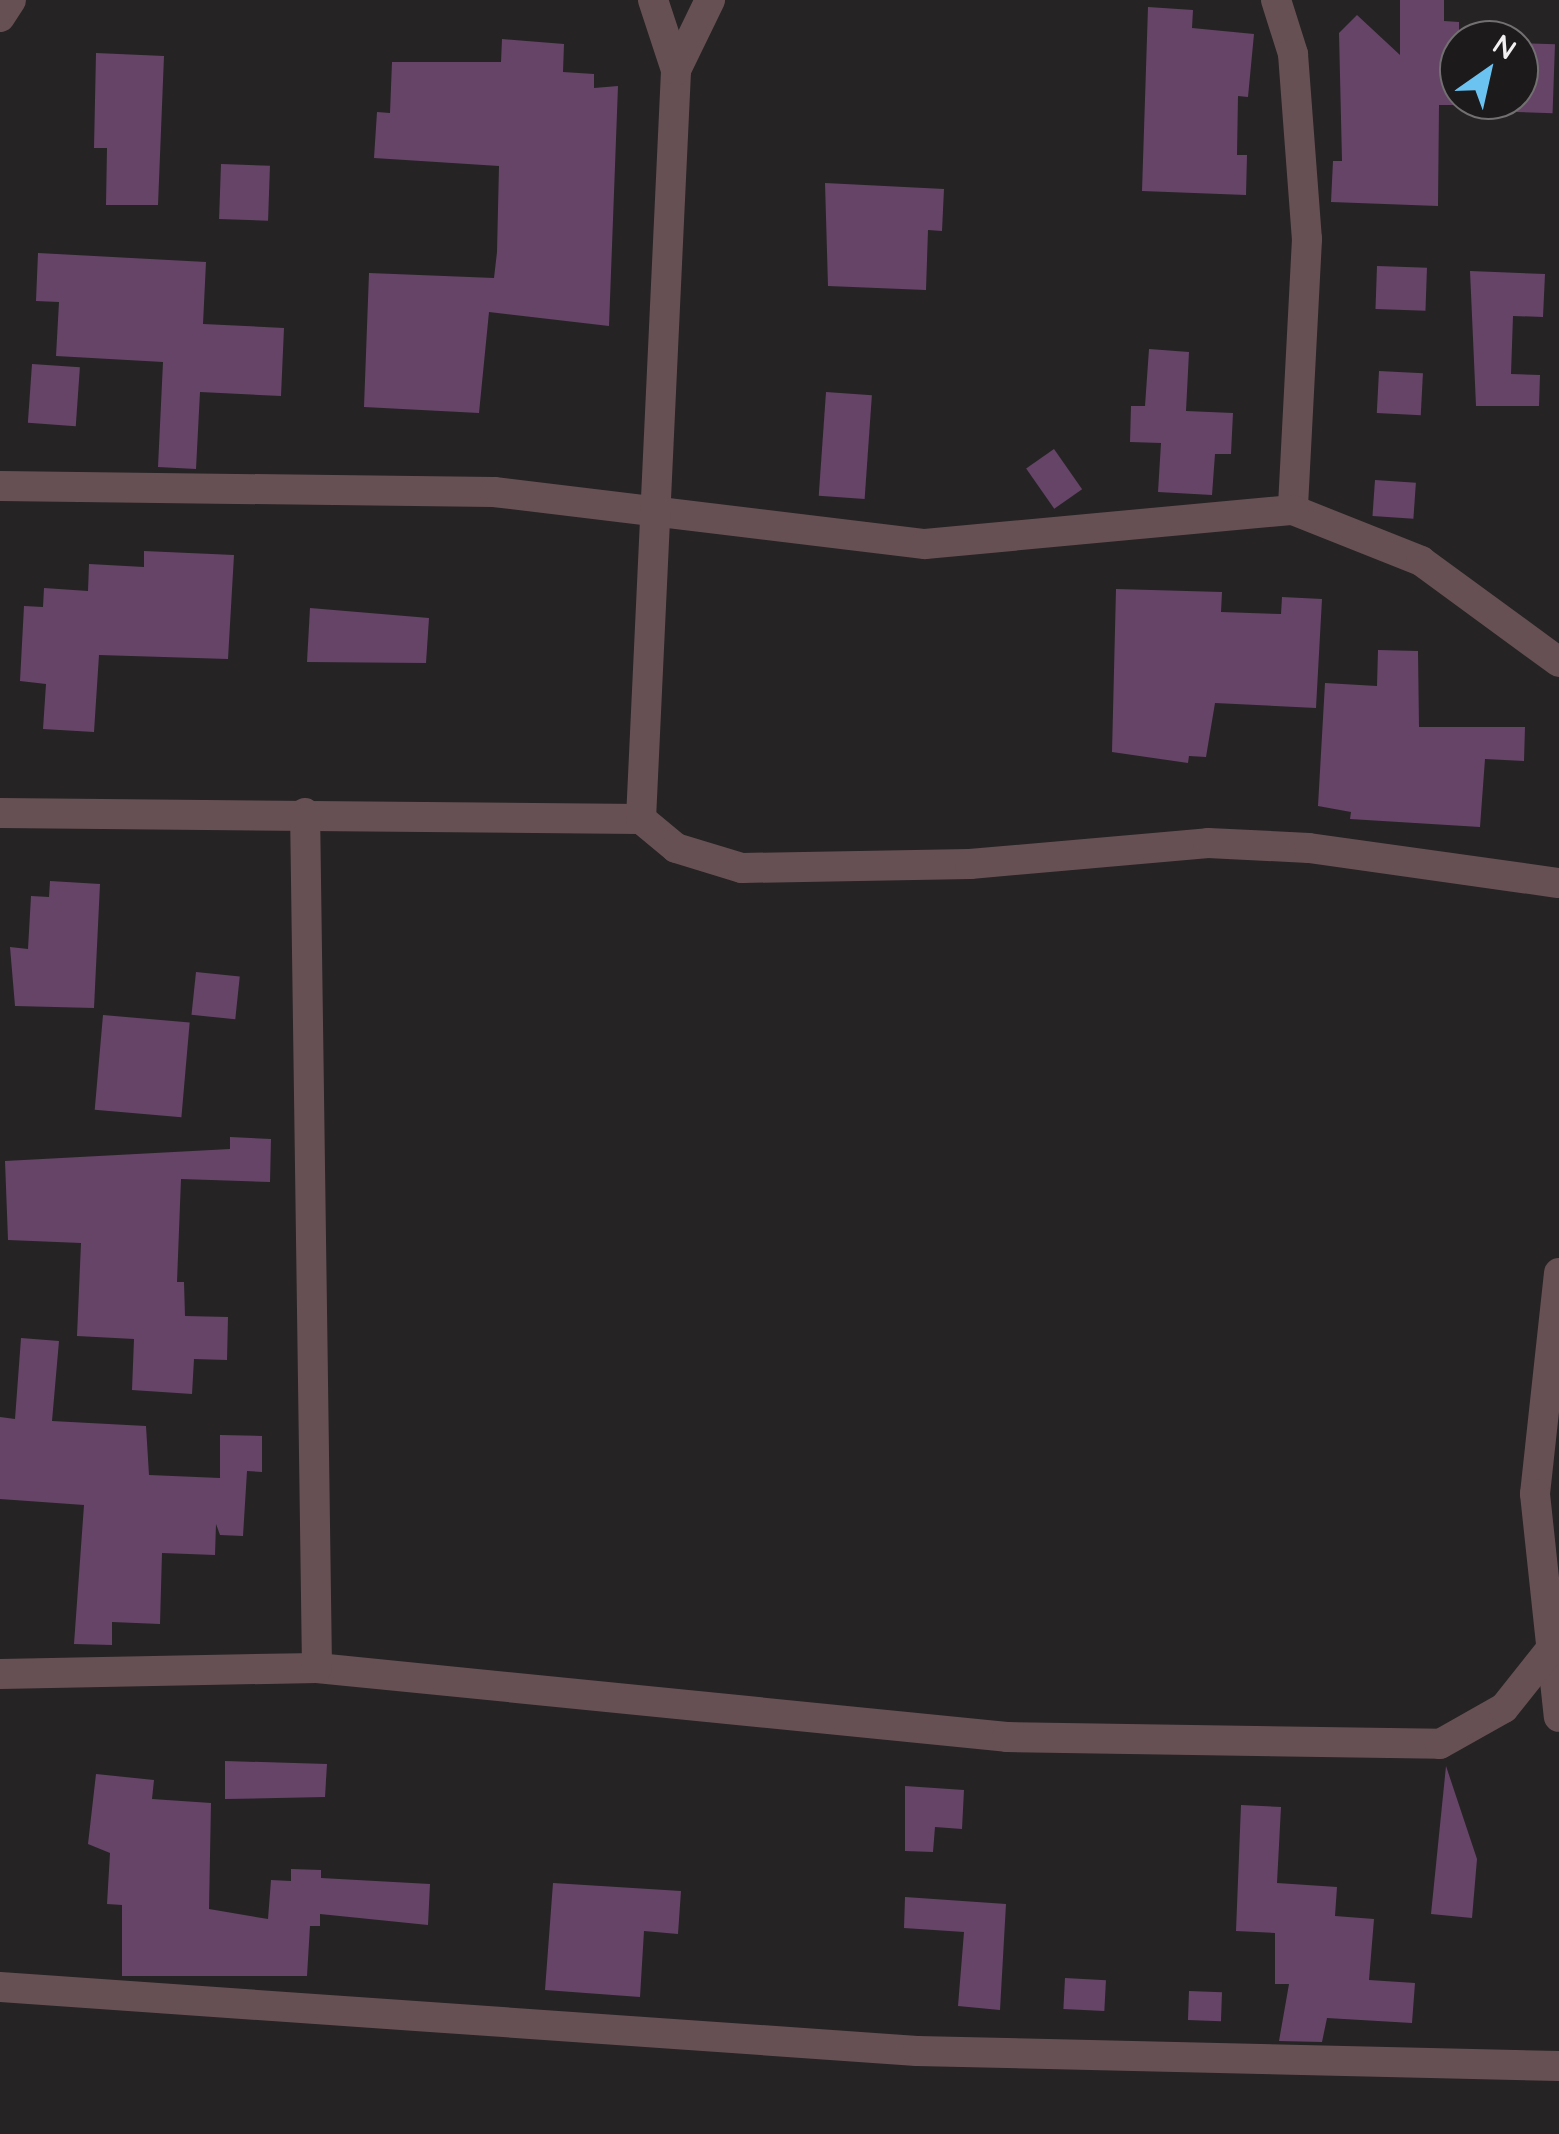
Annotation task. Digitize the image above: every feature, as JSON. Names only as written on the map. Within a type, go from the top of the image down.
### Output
[{"type":"street","points":[[0,16],[11,0]]},
{"type":"street","points":[[642,819],[676,70],[653,0]]},
{"type":"street","points":[[676,70],[710,0]]},
{"type":"street","points":[[1276,0],[1293,54],[1307,239],[1293,510]]},
{"type":"street","points":[[0,486],[494,492],[925,544],[1293,510],[1421,562],[1559,662]]},
{"type":"street","points":[[0,812],[642,819],[676,848],[742,868],[970,864],[1124,844],[1208,843],[1309,848],[1559,883]]},
{"type":"street","points":[[305,813],[318,1668]]},
{"type":"street","points":[[1559,1273],[1535,1508],[1559,1717]]},
{"type":"street","points":[[0,1674],[318,1668],[1007,1737],[1440,1744],[1504,1708],[1551,1649]]},
{"type":"street","points":[[0,1988],[917,2051],[1559,2066]]},
{"type":"building","points":[[1400,0],[1444,0],[1444,20],[1439,20],[1438,206],[1331,202],[1333,161],[1342,161],[1339,33],[1357,15],[1400,55]]},
{"type":"building","points":[[1148,7],[1193,10],[1192,28],[1254,34],[1248,97],[1238,96],[1237,155],[1247,155],[1246,195],[1142,191]]},
{"type":"building","points":[[502,39],[564,44],[563,72],[594,74],[594,88],[618,86],[609,326],[489,312],[479,413],[364,407],[369,273],[494,278],[497,252],[499,166],[374,158],[377,112],[390,113],[392,62],[501,62]]},
{"type":"building","points":[[1539,44],[1555,44],[1553,113],[1539,113]]},
{"type":"building","points":[[96,53],[164,56],[158,205],[106,205],[107,148],[94,148]]},
{"type":"building","points":[[221,164],[270,166],[268,221],[219,219]]},
{"type":"building","points":[[825,183],[944,189],[942,231],[928,230],[926,290],[828,286]]},
{"type":"building","points":[[38,253],[206,262],[203,324],[284,328],[281,396],[200,392],[196,469],[158,467],[163,362],[56,356],[59,302],[36,301]]},
{"type":"building","points":[[1377,266],[1427,268],[1425,311],[1375,309]]},
{"type":"building","points":[[1470,271],[1545,274],[1543,317],[1513,316],[1511,374],[1540,375],[1539,406],[1476,406]]},
{"type":"building","points":[[1149,349],[1189,352],[1186,411],[1233,413],[1231,454],[1215,454],[1212,495],[1158,492],[1161,443],[1130,442],[1131,406],[1145,406]]},
{"type":"building","points":[[32,364],[80,367],[76,426],[28,423]]},
{"type":"building","points":[[1379,371],[1423,373],[1421,415],[1377,413]]},
{"type":"building","points":[[826,392],[872,395],[865,499],[819,496]]},
{"type":"building","points":[[1054,449],[1082,489],[1054,509],[1026,469]]},
{"type":"building","points":[[1375,480],[1416,483],[1413,519],[1372,516]]},
{"type":"building","points":[[144,551],[234,555],[228,659],[99,655],[94,732],[43,729],[46,684],[20,681],[24,606],[43,607],[44,588],[88,591],[89,564],[144,567]]},
{"type":"building","points":[[1116,589],[1222,592],[1221,612],[1281,614],[1282,597],[1322,599],[1316,708],[1215,703],[1206,757],[1189,756],[1188,763],[1112,752]]},
{"type":"building","points":[[310,608],[429,618],[426,663],[307,662]]},
{"type":"building","points":[[1378,650],[1418,651],[1419,727],[1525,727],[1524,761],[1485,759],[1480,827],[1350,819],[1351,812],[1318,806],[1325,683],[1377,686]]},
{"type":"building","points":[[50,881],[100,884],[94,1008],[15,1006],[10,947],[28,949],[31,896],[49,897]]},
{"type":"building","points":[[196,972],[240,977],[235,1019],[192,1015]]},
{"type":"building","points":[[103,1015],[190,1023],[181,1117],[95,1110]]},
{"type":"building","points":[[230,1137],[271,1139],[270,1182],[181,1179],[177,1282],[184,1282],[185,1316],[228,1317],[227,1360],[194,1359],[192,1394],[132,1390],[134,1339],[77,1336],[81,1243],[8,1240],[5,1161],[230,1149]]},
{"type":"building","points":[[21,1338],[59,1341],[52,1421],[146,1426],[149,1475],[220,1478],[220,1435],[262,1436],[262,1472],[247,1471],[243,1536],[220,1535],[216,1524],[215,1555],[162,1553],[160,1624],[112,1622],[112,1645],[74,1644],[84,1505],[0,1499],[0,1417],[15,1419]]},
{"type":"building","points":[[225,1761],[327,1764],[325,1797],[225,1799]]},
{"type":"building","points":[[1446,1766],[1477,1859],[1472,1918],[1431,1914]]},
{"type":"building","points":[[96,1774],[154,1780],[152,1799],[211,1803],[209,1909],[268,1919],[271,1880],[291,1881],[291,1869],[321,1870],[321,1878],[430,1884],[428,1925],[320,1914],[320,1926],[310,1926],[307,1976],[122,1976],[122,1905],[107,1904],[110,1853],[88,1844]]},
{"type":"building","points":[[905,1786],[964,1790],[962,1829],[935,1827],[933,1852],[905,1851]]},
{"type":"building","points":[[1241,1805],[1281,1807],[1277,1883],[1337,1887],[1335,1916],[1374,1919],[1369,1980],[1415,1983],[1412,2023],[1327,2018],[1322,2042],[1279,2041],[1289,1984],[1275,1984],[1275,1933],[1236,1931]]},
{"type":"building","points":[[553,1883],[681,1891],[678,1934],[644,1931],[640,1997],[545,1990]]},
{"type":"building","points":[[905,1897],[1006,1904],[1000,2010],[958,2006],[964,1932],[904,1928]]},
{"type":"building","points":[[1065,1978],[1106,1980],[1104,2011],[1063,2009]]},
{"type":"building","points":[[1189,1991],[1222,1992],[1221,2021],[1188,2020]]}]
